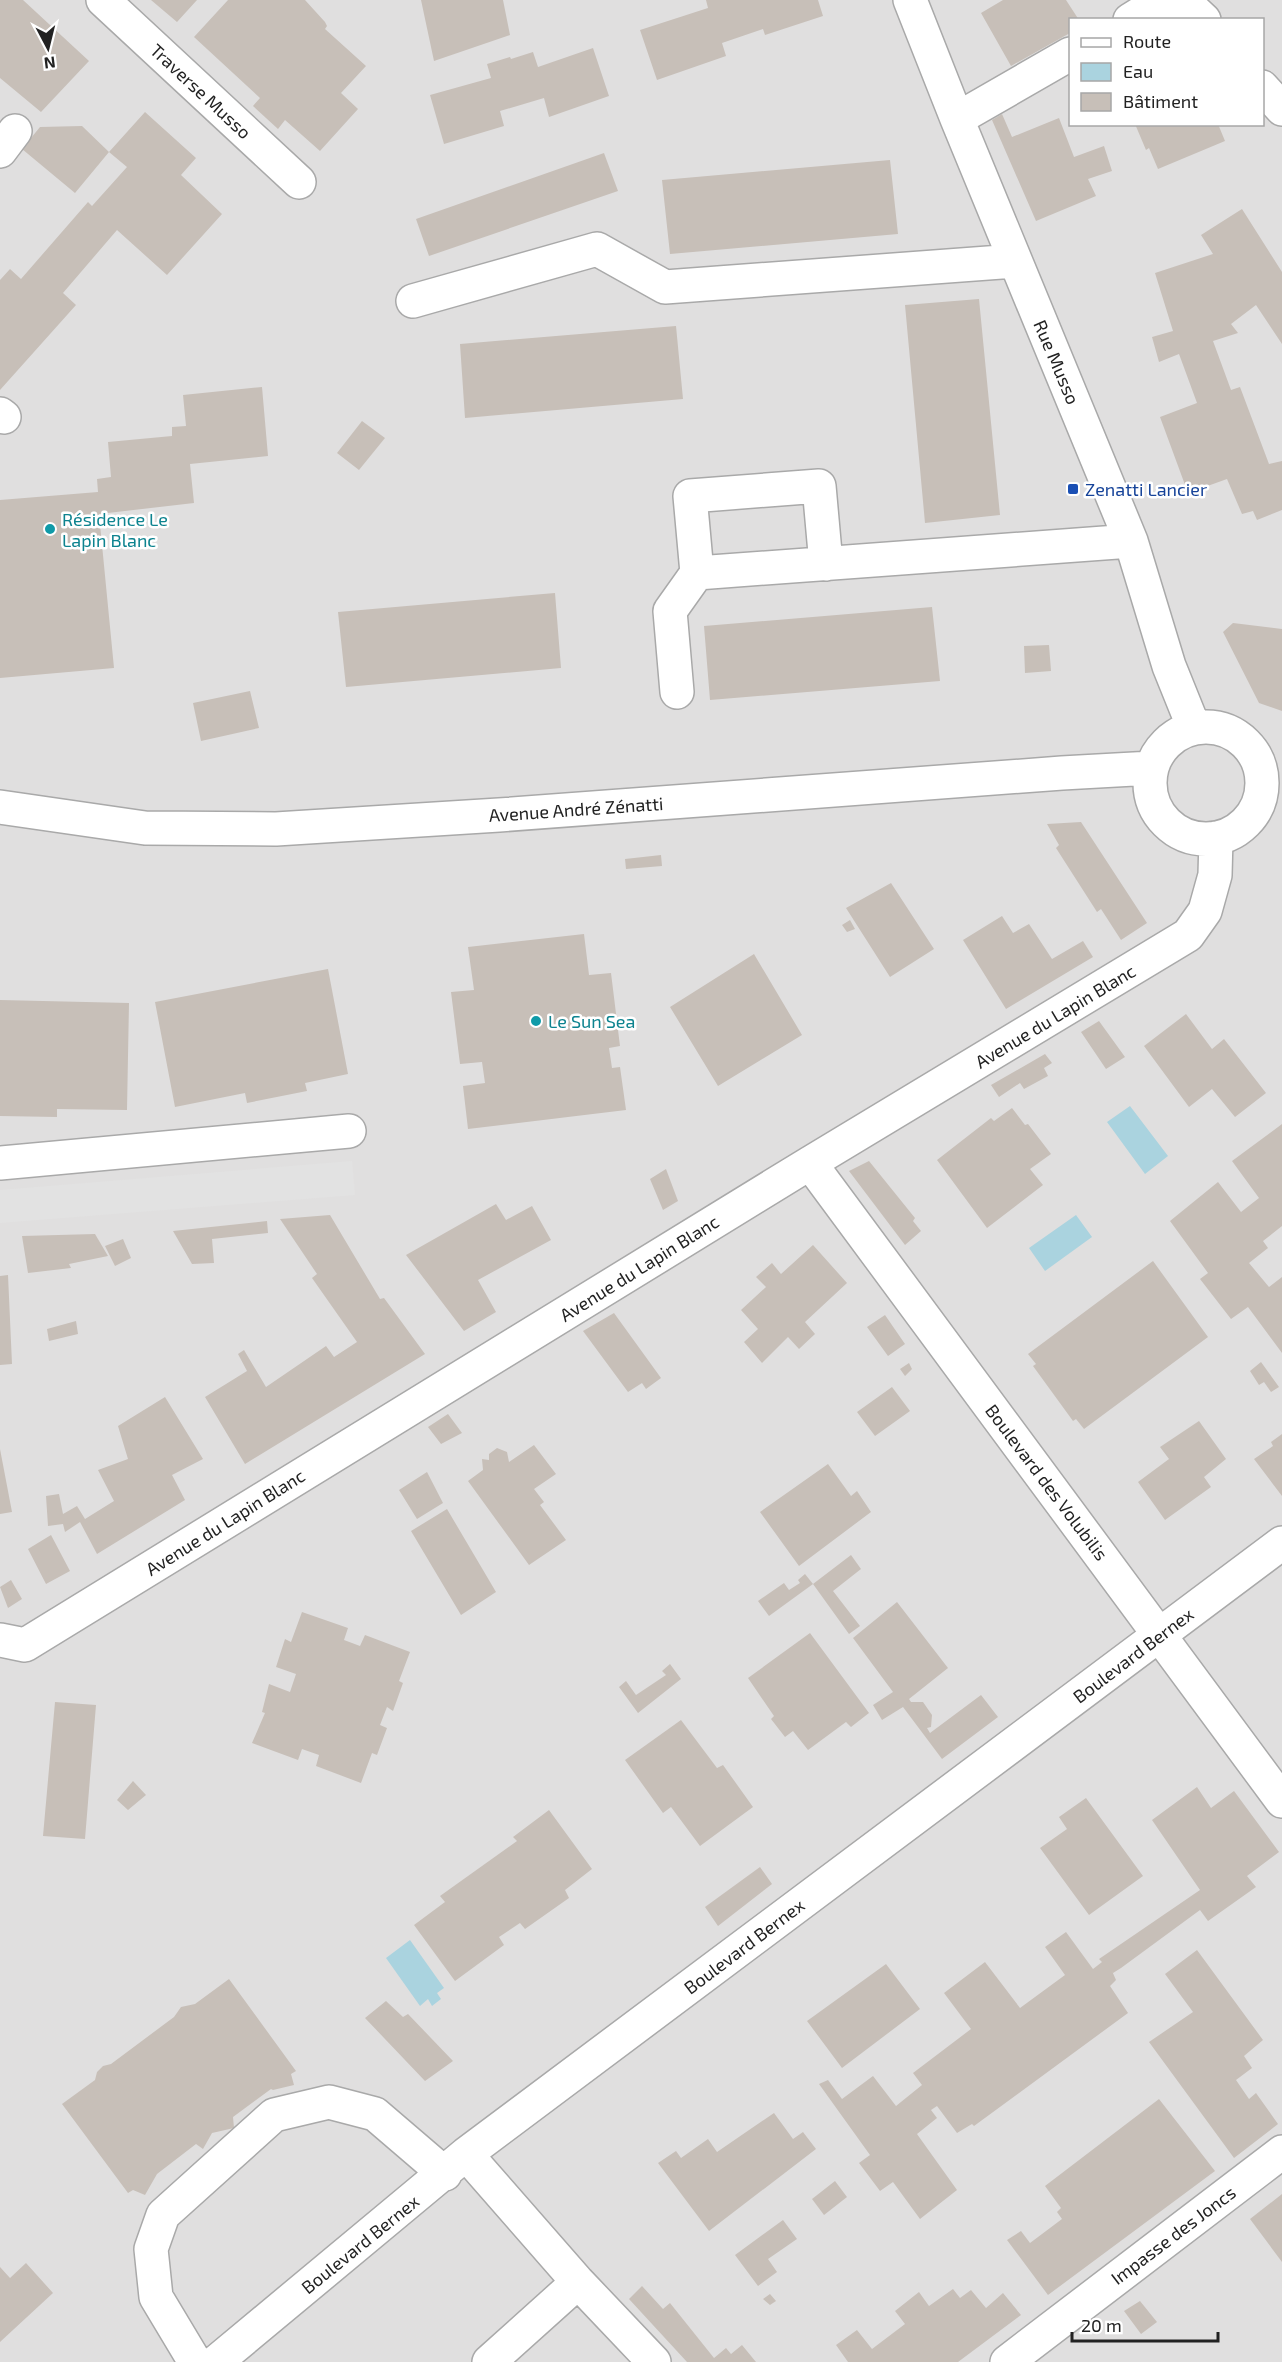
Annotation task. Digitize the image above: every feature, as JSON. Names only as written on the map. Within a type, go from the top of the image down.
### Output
[{"type":"street","name":"Traverse Musso","points":[[103,0],[299,182]]},
{"type":"street","name":"Rue Musso","points":[[910,0],[1131,541],[1169,666],[1194,728]]},
{"type":"street","points":[[1133,18],[1161,1],[1189,6],[1202,18]]},
{"type":"street","points":[[957,119],[1069,55]]},
{"type":"street","points":[[1264,88],[1282,109]]},
{"type":"street","points":[[413,301],[597,249],[665,287],[1015,261]]},
{"type":"street","points":[[676,692],[670,611],[697,573],[690,496],[819,486],[826,564]]},
{"type":"street","points":[[697,573],[1131,541]]},
{"type":"street","points":[[1211,727],[1228,731],[1243,740],[1254,752],[1260,769],[1272,787],[1248,820],[1234,832],[1216,838],[1197,838],[1179,832],[1165,821],[1154,805],[1150,787],[1152,768],[1160,750],[1175,736],[1194,728],[1211,727]]},
{"type":"street","name":"Avenue André Zénatti","points":[[0,807],[145,828],[276,829],[1152,768]]},
{"type":"street","name":"Avenue du Lapin Blanc","points":[[0,1640],[25,1645],[810,1163],[1188,935],[1205,911],[1215,875],[1216,838]]},
{"type":"street","points":[[0,1163],[349,1131]]},
{"type":"street","name":"Boulevard des Volubilis","points":[[810,1163],[1282,1801]]},
{"type":"street","name":"Boulevard Bernex","points":[[216,2362],[456,2164],[1282,1543]]},
{"type":"street","points":[[195,2362],[156,2296],[151,2249],[163,2215],[274,2115],[329,2102],[375,2114],[456,2164],[578,2282],[654,2362]]},
{"type":"street","name":"Impasse des Joncs","points":[[1007,2362],[1282,2152]]},
{"type":"street","points":[[489,2362],[578,2282]]},
{"type":"shaded area","points":[[0,0],[1282,0],[1282,2362],[0,2362]]},
{"type":"shaded area","points":[[352,1161],[355,1195],[0,1223],[0,1190]]},
{"type":"water","points":[[1130,1106],[1168,1156],[1145,1174],[1107,1122]]},
{"type":"water","points":[[1076,1215],[1092,1237],[1045,1271],[1029,1248]]},
{"type":"water","points":[[410,1940],[444,1988],[437,1993],[441,1999],[432,2006],[428,1999],[420,2006],[386,1958]]},
{"type":"building","points":[[0,0],[23,0],[89,61],[41,112],[0,78]]},
{"type":"building","points":[[151,0],[197,0],[177,22]]},
{"type":"building","points":[[228,0],[305,0],[325,22],[327,26],[325,29],[366,66],[341,93],[358,109],[320,151],[285,120],[278,129],[253,106],[260,98],[194,37]]},
{"type":"building","points":[[421,0],[503,0],[510,35],[434,61]]},
{"type":"building","points":[[706,0],[818,0],[823,16],[765,35],[763,29],[722,43],[726,56],[657,80],[640,30],[708,8]]},
{"type":"building","points":[[1003,0],[1066,0],[1078,18],[1069,18],[1069,34],[1011,66],[981,13]]},
{"type":"building","points":[[593,48],[609,96],[549,117],[544,98],[500,111],[504,126],[444,144],[430,95],[491,78],[487,64],[510,57],[511,59],[533,52],[538,67]]},
{"type":"building","points":[[145,112],[196,158],[181,175],[222,214],[167,275],[117,230],[63,293],[76,305],[0,390],[0,280],[10,269],[21,279],[88,202],[92,206],[127,167],[109,152]]},
{"type":"building","points":[[1002,114],[1012,137],[1059,118],[1074,157],[1104,146],[1112,171],[1088,179],[1096,196],[1036,221],[992,120]]},
{"type":"building","points":[[82,126],[109,152],[75,193],[22,149],[40,127]]},
{"type":"building","points":[[1136,126],[1219,126],[1225,141],[1158,169],[1149,148],[1146,150]]},
{"type":"building","points":[[604,153],[618,191],[429,256],[416,219]]},
{"type":"building","points":[[890,160],[898,234],[670,254],[662,180]]},
{"type":"building","points":[[1242,209],[1282,272],[1282,344],[1256,305],[1231,324],[1238,333],[1213,341],[1231,390],[1240,387],[1269,464],[1282,461],[1282,510],[1257,520],[1253,511],[1242,514],[1227,479],[1188,493],[1160,417],[1197,403],[1179,354],[1159,362],[1152,337],[1173,331],[1155,273],[1213,254],[1201,235]]},
{"type":"building","points":[[979,299],[1000,515],[925,523],[905,305]]},
{"type":"building","points":[[676,326],[683,399],[465,418],[460,344]]},
{"type":"building","name":"Résidence Le Lapin Blanc","points":[[262,387],[268,456],[190,464],[194,503],[99,514],[114,668],[0,678],[0,500],[98,492],[97,479],[111,477],[108,442],[172,436],[172,427],[186,426],[183,395]]},
{"type":"building","points":[[362,421],[385,438],[359,470],[337,453]]},
{"type":"building","points":[[555,593],[561,668],[346,687],[338,612]]},
{"type":"building","points":[[932,607],[940,681],[710,700],[704,626]]},
{"type":"building","points":[[1233,623],[1282,629],[1282,711],[1259,703],[1223,632]]},
{"type":"building","points":[[1049,645],[1051,671],[1025,673],[1024,646]]},
{"type":"building","points":[[250,691],[259,728],[201,741],[193,703]]},
{"type":"building","points":[[1081,822],[1147,923],[1121,940],[1101,909],[1097,912],[1056,848],[1059,845],[1047,824]]},
{"type":"building","points":[[661,855],[662,866],[626,869],[625,859]]},
{"type":"building","points":[[891,883],[934,949],[890,977],[846,908]]},
{"type":"building","points":[[1002,916],[1013,933],[1029,924],[1052,959],[1083,941],[1093,957],[1006,1009],[963,940]]},
{"type":"building","points":[[850,920],[855,929],[847,932],[842,925]]},
{"type":"building","name":"Le Sun Sea","points":[[584,934],[589,975],[611,973],[620,1046],[609,1048],[612,1068],[620,1067],[626,1110],[468,1129],[463,1086],[485,1083],[482,1062],[460,1064],[451,992],[474,990],[468,947]]},
{"type":"building","points":[[754,954],[802,1035],[718,1086],[670,1007]]},
{"type":"building","points":[[328,969],[348,1074],[305,1083],[307,1091],[247,1103],[245,1093],[175,1107],[155,1002]]},
{"type":"building","points":[[0,1000],[129,1003],[127,1110],[57,1109],[57,1117],[0,1116]]},
{"type":"building","points":[[1186,1014],[1212,1049],[1224,1039],[1266,1093],[1235,1117],[1212,1089],[1189,1107],[1144,1046]]},
{"type":"building","points":[[1099,1021],[1125,1057],[1106,1069],[1081,1032]]},
{"type":"building","points":[[1045,1054],[1052,1063],[1044,1068],[1048,1076],[1024,1089],[1020,1083],[999,1097],[991,1085]]},
{"type":"building","points":[[1012,1108],[1025,1125],[1028,1124],[1051,1154],[1030,1169],[1043,1185],[987,1228],[937,1160],[991,1118],[994,1121]]},
{"type":"building","points":[[1282,1124],[1282,1226],[1263,1241],[1268,1248],[1249,1263],[1269,1287],[1282,1277],[1282,1353],[1248,1307],[1231,1319],[1200,1279],[1208,1273],[1170,1221],[1218,1182],[1241,1212],[1259,1198],[1232,1161]]},
{"type":"building","points":[[869,1161],[915,1218],[913,1221],[921,1231],[905,1245],[849,1171]]},
{"type":"building","points":[[666,1169],[678,1201],[663,1210],[650,1179]]},
{"type":"building","points":[[496,1204],[506,1220],[532,1206],[551,1240],[478,1280],[496,1312],[464,1331],[406,1255]]},
{"type":"building","points":[[330,1215],[380,1299],[384,1298],[425,1354],[245,1464],[205,1397],[247,1371],[238,1354],[244,1350],[266,1387],[326,1346],[334,1357],[357,1342],[312,1278],[317,1274],[280,1219]]},
{"type":"building","points":[[267,1221],[268,1233],[212,1239],[214,1263],[192,1264],[173,1231]]},
{"type":"building","points":[[95,1234],[108,1256],[69,1264],[71,1268],[28,1273],[22,1236]]},
{"type":"building","points":[[123,1239],[131,1258],[115,1266],[105,1246]]},
{"type":"building","points":[[813,1245],[847,1283],[805,1322],[815,1334],[799,1349],[788,1337],[762,1363],[744,1342],[758,1329],[741,1310],[766,1287],[756,1277],[772,1263],[781,1274]]},
{"type":"building","points":[[1153,1261],[1208,1337],[1084,1429],[1076,1419],[1073,1421],[1033,1366],[1036,1364],[1028,1354]]},
{"type":"building","points":[[8,1275],[12,1364],[0,1365],[0,1276]]},
{"type":"building","points":[[614,1313],[661,1378],[646,1389],[642,1383],[628,1392],[583,1331]]},
{"type":"building","points":[[885,1315],[905,1344],[888,1356],[867,1327]]},
{"type":"building","points":[[76,1321],[78,1334],[49,1341],[47,1329]]},
{"type":"building","points":[[1261,1362],[1279,1387],[1271,1392],[1264,1382],[1259,1385],[1250,1371]]},
{"type":"building","points":[[909,1363],[912,1369],[905,1376],[900,1369]]},
{"type":"building","points":[[892,1387],[910,1411],[875,1436],[857,1412]]},
{"type":"building","points":[[165,1397],[203,1459],[172,1475],[185,1500],[97,1554],[80,1522],[65,1532],[63,1524],[48,1526],[46,1496],[59,1494],[63,1514],[77,1506],[85,1519],[114,1501],[98,1470],[128,1459],[118,1426]]},
{"type":"building","points":[[448,1414],[462,1433],[441,1444],[428,1427]]},
{"type":"building","points":[[1199,1421],[1226,1459],[1204,1477],[1211,1487],[1165,1520],[1138,1482],[1169,1459],[1160,1447]]},
{"type":"building","points":[[1282,1434],[1282,1496],[1254,1459],[1273,1446],[1271,1442]]},
{"type":"building","points":[[534,1445],[556,1474],[534,1489],[544,1502],[540,1505],[566,1540],[529,1565],[468,1481],[483,1470],[482,1459],[489,1460],[489,1454],[497,1448],[507,1452],[509,1462]]},
{"type":"building","points":[[0,1449],[12,1512],[0,1514]]},
{"type":"building","points":[[828,1464],[851,1496],[857,1491],[871,1512],[799,1566],[760,1512]]},
{"type":"building","points":[[427,1472],[443,1503],[417,1519],[399,1490]]},
{"type":"building","points":[[447,1509],[496,1592],[461,1615],[411,1531]]},
{"type":"building","points":[[51,1535],[70,1571],[46,1584],[28,1549]]},
{"type":"building","points":[[851,1555],[861,1569],[833,1591],[860,1626],[849,1634],[813,1584]]},
{"type":"building","points":[[805,1574],[813,1584],[769,1616],[758,1601],[784,1583],[789,1590],[800,1583],[798,1580]]},
{"type":"building","points":[[11,1580],[22,1599],[8,1608],[0,1587]]},
{"type":"building","points":[[897,1602],[948,1668],[909,1699],[911,1702],[923,1702],[932,1715],[931,1727],[927,1728],[930,1733],[981,1695],[998,1717],[942,1759],[903,1707],[882,1720],[873,1705],[893,1692],[853,1638]]},
{"type":"building","points":[[302,1612],[348,1628],[344,1640],[360,1646],[365,1635],[410,1652],[399,1681],[403,1683],[393,1711],[387,1707],[380,1725],[387,1728],[377,1755],[372,1753],[361,1783],[316,1766],[319,1755],[302,1749],[298,1760],[252,1743],[265,1713],[262,1712],[269,1684],[290,1692],[296,1674],[276,1667],[285,1639],[291,1642]]},
{"type":"building","points":[[810,1633],[869,1713],[851,1727],[846,1722],[808,1750],[793,1731],[785,1737],[771,1719],[774,1716],[748,1678]]},
{"type":"building","points":[[670,1664],[681,1679],[638,1713],[619,1687],[626,1681],[636,1695],[666,1675],[662,1671]]},
{"type":"building","points":[[55,1702],[96,1705],[85,1839],[43,1836]]},
{"type":"building","points":[[681,1720],[717,1768],[723,1765],[753,1807],[700,1846],[671,1807],[663,1813],[625,1760]]},
{"type":"building","points":[[133,1781],[146,1795],[128,1810],[117,1800]]},
{"type":"building","points":[[1197,1787],[1211,1808],[1234,1791],[1279,1852],[1247,1876],[1256,1887],[1208,1921],[1200,1910],[1121,1968],[1113,1973],[1112,1971],[1116,1980],[1110,1986],[1128,2013],[974,2126],[972,2124],[957,2133],[937,2106],[931,2110],[937,2118],[917,2134],[957,2190],[920,2219],[893,2182],[880,2191],[859,2163],[870,2155],[819,2084],[828,2080],[842,2099],[873,2076],[896,2106],[922,2085],[913,2073],[971,2029],[944,1993],[985,1962],[1020,2008],[1065,1975],[1045,1947],[1066,1932],[1093,1969],[1102,1962],[1099,1959],[1200,1890],[1152,1820]]},
{"type":"building","points":[[1086,1798],[1143,1876],[1089,1915],[1040,1848],[1067,1829],[1059,1817]]},
{"type":"building","points":[[549,1810],[592,1869],[565,1890],[569,1898],[525,1929],[520,1923],[499,1937],[504,1945],[455,1981],[414,1925],[445,1902],[440,1896],[517,1841],[513,1837]]},
{"type":"building","points":[[760,1867],[772,1884],[718,1926],[705,1907]]},
{"type":"building","points":[[1197,1950],[1263,2040],[1244,2056],[1252,2068],[1236,2080],[1249,2099],[1256,2093],[1278,2124],[1234,2158],[1149,2042],[1193,2012],[1165,1974]]},
{"type":"building","points":[[886,1964],[920,2009],[842,2068],[807,2021]]},
{"type":"building","points":[[229,1979],[296,2071],[291,2074],[294,2085],[271,2089],[233,2117],[234,2128],[212,2133],[203,2149],[196,2144],[157,2174],[145,2195],[133,2190],[128,2193],[62,2104],[95,2080],[97,2072],[103,2066],[111,2064],[174,2017],[181,2007],[195,2004]]},
{"type":"building","points":[[386,2001],[403,2017],[408,2014],[453,2061],[425,2081],[365,2018]]},
{"type":"building","points":[[1159,2099],[1215,2171],[1048,2295],[1007,2240],[1021,2231],[1030,2243],[1062,2219],[1057,2212],[1061,2208],[1045,2186]]},
{"type":"building","points":[[774,2113],[793,2139],[803,2132],[816,2149],[709,2231],[658,2163],[676,2151],[681,2158],[708,2139],[717,2152]]},
{"type":"building","points":[[835,2181],[847,2197],[824,2215],[812,2199]]},
{"type":"building","points":[[1282,2194],[1282,2262],[1250,2219]]},
{"type":"building","points":[[783,2220],[797,2239],[768,2259],[777,2272],[758,2286],[735,2255]]},
{"type":"building","points":[[26,2263],[53,2293],[0,2342],[0,2267],[10,2278]]},
{"type":"building","points":[[642,2286],[663,2309],[670,2303],[714,2358],[726,2348],[731,2354],[742,2345],[756,2362],[687,2362],[629,2299]]},
{"type":"building","points":[[953,2289],[960,2298],[971,2290],[986,2308],[1003,2293],[1021,2315],[958,2362],[848,2362],[836,2345],[857,2330],[872,2349],[905,2324],[895,2311],[919,2292],[929,2306]]},
{"type":"building","points":[[770,2294],[776,2301],[770,2305],[763,2299]]},
{"type":"building","points":[[1140,2301],[1157,2322],[1141,2334],[1124,2311]]},
{"type":"place","name":"Zenatti Lancier","points":[[1073,489]]},
{"type":"place","name":"Résidence Le Lapin Blanc","points":[[50,529]]},
{"type":"place","name":"Le Sun Sea","points":[[536,1021]]}]
